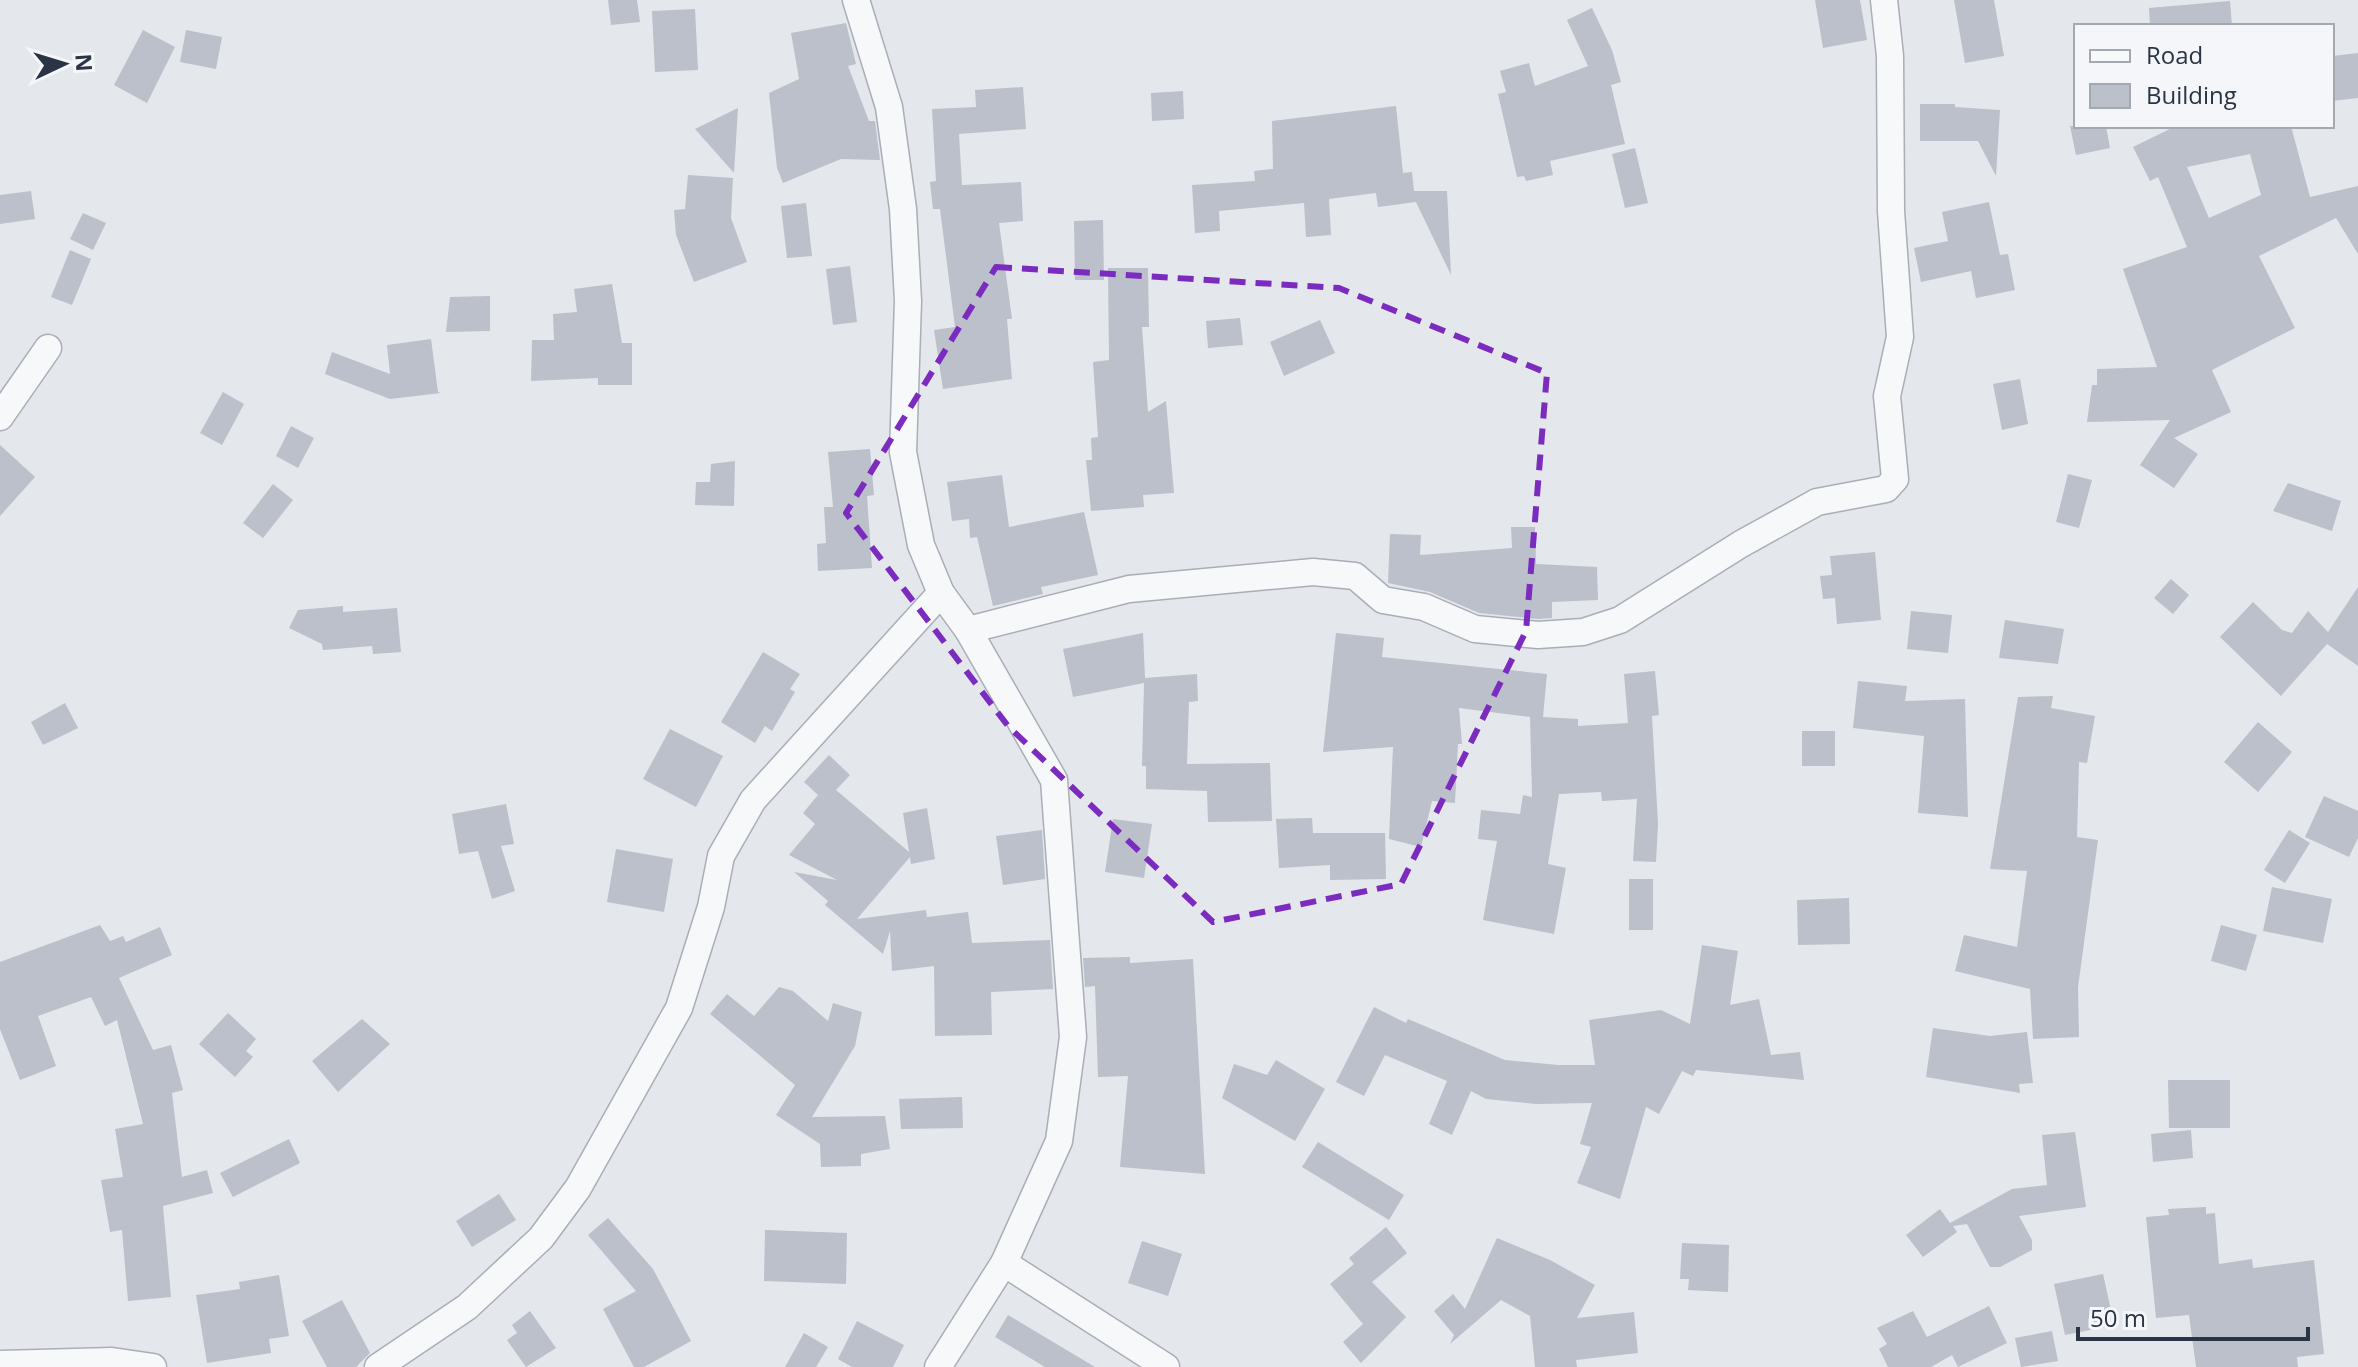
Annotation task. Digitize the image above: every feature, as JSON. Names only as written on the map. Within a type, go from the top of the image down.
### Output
[{"type":"street","points":[[856,0],[889,107],[903,209],[908,301],[903,452],[921,545],[941,593],[968,630],[1054,780],[1073,1037],[1059,1141],[1004,1263],[938,1367]]},
{"type":"street","points":[[968,630],[1129,589],[1313,572],[1355,576],[1383,600],[1424,607],[1475,629],[1538,635],[1583,632],[1620,620],[1741,544],[1817,502],[1886,489],[1895,479],[1887,396],[1900,337],[1891,211],[1890,56],[1884,0]]},
{"type":"street","points":[[0,417],[48,348]]},
{"type":"street","points":[[378,1367],[467,1307],[541,1238],[578,1188],[679,1008],[711,907],[721,856],[753,800],[941,593]]},
{"type":"street","points":[[1004,1263],[1166,1367]]},
{"type":"street","points":[[0,1364],[112,1361],[153,1367]]},
{"type":"highlighted area","points":[[996,267],[1339,288],[1547,373],[1526,631],[1401,884],[1213,922],[1008,726],[846,513]]},
{"type":"building","points":[[608,0],[637,0],[640,22],[611,25]]},
{"type":"building","points":[[1815,0],[1860,0],[1867,40],[1823,48]]},
{"type":"building","points":[[1954,0],[1994,0],[2004,56],[1965,63]]},
{"type":"building","points":[[2230,1],[2232,24],[2150,24],[2149,8]]},
{"type":"building","points":[[1592,8],[1612,50],[1621,82],[1611,85],[1625,144],[1550,161],[1553,175],[1526,181],[1524,176],[1517,177],[1498,94],[1506,92],[1500,71],[1529,63],[1535,86],[1588,66],[1567,20]]},
{"type":"building","points":[[695,9],[698,70],[655,72],[652,11]]},
{"type":"building","points":[[846,23],[856,64],[848,66],[869,121],[875,121],[880,160],[841,159],[783,183],[777,168],[769,93],[799,79],[791,33]]},
{"type":"building","points":[[143,30],[175,47],[147,103],[114,85]]},
{"type":"building","points":[[186,30],[222,37],[216,69],[180,62]]},
{"type":"building","points":[[2358,53],[2358,98],[2334,101],[2334,56]]},
{"type":"building","points":[[1023,87],[1026,129],[959,134],[962,185],[1021,182],[1023,221],[999,223],[1012,319],[1007,319],[1012,379],[943,389],[934,330],[955,327],[940,209],[933,209],[930,182],[936,181],[932,109],[976,107],[975,90]]},
{"type":"building","points":[[1183,91],[1184,119],[1152,121],[1151,93]]},
{"type":"building","points":[[1920,104],[1955,104],[1955,107],[2000,110],[1996,176],[1978,141],[1920,141]]},
{"type":"building","points":[[1396,106],[1403,173],[1412,172],[1414,191],[1447,191],[1451,275],[1416,202],[1378,207],[1376,193],[1329,199],[1331,235],[1306,237],[1304,203],[1219,211],[1220,231],[1195,233],[1192,185],[1255,181],[1254,171],[1273,169],[1272,121]]},
{"type":"building","points":[[738,108],[734,173],[695,129]]},
{"type":"building","points":[[2070,126],[2106,128],[2110,148],[2076,155]]},
{"type":"building","points":[[2172,128],[2292,128],[2310,197],[2358,186],[2358,254],[2336,218],[2259,256],[2295,328],[2212,370],[2231,412],[2174,438],[2198,454],[2174,488],[2140,465],[2170,420],[2087,422],[2092,385],[2097,385],[2097,369],[2157,367],[2123,269],[2187,247],[2158,177],[2150,181],[2133,147]],"holes":[[[2250,154],[2261,195],[2209,218],[2187,167]]]},
{"type":"building","points":[[1635,148],[1648,203],[1625,208],[1612,154]]},
{"type":"building","points":[[688,175],[733,178],[731,218],[747,262],[694,282],[676,235],[674,210],[685,209]]},
{"type":"building","points":[[31,191],[35,219],[0,224],[0,195]]},
{"type":"building","points":[[1989,202],[2000,255],[2008,254],[2015,290],[1976,298],[1971,271],[1921,282],[1914,248],[1948,241],[1942,212]]},
{"type":"building","points":[[806,203],[812,256],[787,258],[781,206]]},
{"type":"building","points":[[83,213],[106,223],[93,250],[70,239]]},
{"type":"building","points":[[1103,220],[1104,280],[1075,280],[1074,221]]},
{"type":"building","points":[[70,250],[91,259],[72,305],[51,297]]},
{"type":"building","points":[[850,266],[857,322],[833,325],[826,269]]},
{"type":"building","points":[[1108,268],[1148,268],[1149,327],[1142,327],[1148,412],[1166,401],[1174,493],[1143,495],[1144,507],[1091,511],[1086,460],[1092,460],[1091,438],[1098,437],[1093,362],[1109,360]]},
{"type":"building","points":[[612,284],[622,343],[632,343],[632,385],[598,385],[598,378],[531,381],[532,340],[554,340],[553,314],[577,312],[574,289]]},
{"type":"building","points":[[490,296],[490,331],[446,332],[450,297]]},
{"type":"building","points":[[1240,318],[1243,345],[1208,348],[1206,321]]},
{"type":"building","points":[[1320,320],[1335,353],[1284,376],[1270,342]]},
{"type":"building","points":[[431,339],[438,392],[441,393],[390,399],[325,374],[332,352],[390,374],[387,345]]},
{"type":"building","points":[[2020,379],[2028,424],[2002,430],[1993,384]]},
{"type":"building","points":[[223,392],[244,404],[222,445],[200,433]]},
{"type":"building","points":[[291,426],[314,438],[298,468],[276,456]]},
{"type":"building","points":[[0,445],[35,477],[0,516]]},
{"type":"building","points":[[870,449],[874,495],[867,496],[872,568],[818,571],[817,544],[826,543],[824,507],[833,507],[828,452]]},
{"type":"building","points":[[735,461],[734,506],[695,505],[696,482],[710,482],[711,464]]},
{"type":"building","points":[[2068,474],[2092,480],[2079,528],[2056,522]]},
{"type":"building","points":[[1002,475],[1009,527],[1084,512],[1098,575],[1041,587],[1043,594],[993,606],[977,537],[970,538],[969,519],[952,521],[947,482]]},
{"type":"building","points":[[2288,483],[2341,501],[2332,531],[2273,511]]},
{"type":"building","points":[[273,484],[293,500],[263,538],[243,523]]},
{"type":"building","points":[[1511,527],[1535,527],[1536,564],[1597,567],[1598,600],[1552,602],[1552,618],[1538,619],[1479,613],[1430,592],[1388,583],[1390,534],[1421,535],[1420,555],[1512,548]]},
{"type":"building","points":[[1875,552],[1881,620],[1837,624],[1835,598],[1823,599],[1820,576],[1832,575],[1830,556]]},
{"type":"building","points":[[2171,579],[2189,595],[2173,614],[2154,598]]},
{"type":"building","points":[[2358,587],[2358,666],[2327,644],[2281,696],[2220,637],[2253,602],[2282,630],[2292,633],[2308,611],[2328,632]]},
{"type":"building","points":[[343,606],[343,612],[397,608],[401,652],[373,654],[372,646],[323,650],[322,644],[289,628],[298,610]]},
{"type":"building","points":[[1911,611],[1952,615],[1948,653],[1907,649]]},
{"type":"building","points":[[2005,620],[2064,629],[2058,664],[1999,658]]},
{"type":"building","points":[[1143,633],[1145,678],[1197,674],[1198,701],[1189,702],[1187,764],[1270,763],[1272,821],[1208,822],[1207,791],[1146,789],[1146,766],[1142,766],[1144,683],[1073,697],[1063,649]]},
{"type":"building","points":[[1336,633],[1384,638],[1382,657],[1547,674],[1543,717],[1578,719],[1578,726],[1628,723],[1624,674],[1655,671],[1659,715],[1652,716],[1658,824],[1656,862],[1633,861],[1637,799],[1602,801],[1601,792],[1559,794],[1548,864],[1566,868],[1554,934],[1483,920],[1497,841],[1478,839],[1481,810],[1520,814],[1523,795],[1532,797],[1530,717],[1459,708],[1462,744],[1458,744],[1455,803],[1432,801],[1421,847],[1389,839],[1393,747],[1323,752]]},
{"type":"building","points":[[763,652],[800,674],[790,689],[795,692],[772,731],[765,726],[755,743],[721,722]]},
{"type":"building","points":[[1858,681],[1907,686],[1905,701],[1965,699],[1968,817],[1918,813],[1924,736],[1853,728]]},
{"type":"building","points":[[2053,696],[2051,708],[2095,716],[2087,763],[2079,762],[2077,837],[2098,840],[2078,987],[2079,1037],[2033,1039],[2030,989],[1955,971],[1964,935],[2017,947],[2027,871],[1990,869],[2018,697]]},
{"type":"building","points":[[65,703],[78,728],[43,745],[31,722]]},
{"type":"building","points":[[2258,722],[2292,752],[2258,792],[2224,762]]},
{"type":"building","points":[[670,729],[723,756],[696,807],[643,779]]},
{"type":"building","points":[[1802,731],[1835,731],[1835,766],[1802,766]]},
{"type":"building","points":[[829,755],[850,775],[836,790],[909,852],[903,813],[927,808],[935,859],[911,864],[910,857],[857,919],[926,910],[927,917],[968,912],[972,943],[1050,940],[1053,989],[991,992],[992,1035],[935,1036],[934,966],[892,971],[890,931],[883,954],[825,905],[828,901],[794,872],[837,880],[789,855],[815,824],[803,813],[818,795],[804,782]]},
{"type":"building","points":[[2324,796],[2358,811],[2358,838],[2349,857],[2305,837]]},
{"type":"building","points":[[506,804],[514,844],[501,846],[515,891],[492,899],[478,851],[459,854],[452,814]]},
{"type":"building","points":[[1312,818],[1313,833],[1385,833],[1386,879],[1330,880],[1330,865],[1279,868],[1276,819]]},
{"type":"building","points":[[1113,819],[1152,824],[1144,878],[1105,872]]},
{"type":"building","points":[[1042,830],[1045,879],[1003,885],[996,836]]},
{"type":"building","points":[[2289,830],[2310,843],[2285,883],[2264,870]]},
{"type":"building","points":[[616,849],[673,859],[664,912],[607,902]]},
{"type":"building","points":[[1629,879],[1653,879],[1653,930],[1629,930]]},
{"type":"building","points":[[2272,887],[2332,899],[2323,943],[2263,931]]},
{"type":"building","points":[[1849,898],[1850,944],[1798,945],[1797,900]]},
{"type":"building","points":[[100,925],[110,941],[123,936],[126,942],[160,927],[172,955],[119,978],[153,1050],[171,1045],[183,1090],[172,1093],[182,1177],[207,1170],[213,1193],[163,1206],[171,1297],[128,1301],[122,1230],[110,1232],[101,1180],[123,1177],[115,1129],[143,1124],[117,1020],[105,1026],[91,997],[38,1016],[56,1066],[20,1080],[0,1029],[0,962]]},
{"type":"building","points":[[2221,925],[2257,935],[2246,971],[2211,961]]},
{"type":"building","points":[[1702,945],[1738,951],[1730,1005],[1759,999],[1771,1055],[1800,1052],[1804,1080],[1696,1070],[1693,1076],[1682,1071],[1659,1114],[1646,1107],[1620,1199],[1577,1183],[1591,1147],[1580,1144],[1592,1103],[1537,1104],[1486,1099],[1471,1091],[1452,1135],[1429,1124],[1447,1081],[1385,1055],[1364,1096],[1336,1082],[1374,1007],[1406,1023],[1408,1019],[1505,1060],[1595,1065],[1589,1020],[1661,1010],[1690,1024]]},
{"type":"building","points":[[1130,957],[1130,963],[1193,959],[1205,1174],[1120,1167],[1128,1076],[1098,1077],[1095,986],[1085,987],[1083,958]]},
{"type":"building","points":[[779,987],[793,991],[828,1021],[833,1003],[862,1012],[855,1046],[812,1117],[885,1116],[890,1149],[861,1154],[861,1166],[821,1167],[820,1144],[776,1115],[795,1085],[710,1014],[727,994],[754,1016]]},
{"type":"building","points":[[228,1013],[256,1039],[246,1051],[253,1057],[235,1077],[199,1044]]},
{"type":"building","points":[[362,1019],[390,1044],[338,1092],[312,1061]]},
{"type":"building","points":[[1933,1028],[1990,1036],[2027,1032],[2033,1083],[2019,1084],[2020,1093],[1926,1077]]},
{"type":"building","points":[[1276,1060],[1325,1089],[1295,1141],[1222,1098],[1234,1064],[1267,1075]]},
{"type":"building","points":[[2168,1080],[2230,1080],[2230,1128],[2169,1128]]},
{"type":"building","points":[[962,1097],[963,1128],[901,1129],[899,1099]]},
{"type":"building","points":[[2191,1130],[2193,1158],[2153,1162],[2151,1134]]},
{"type":"building","points":[[2075,1132],[2086,1207],[2019,1216],[2032,1240],[2032,1250],[2000,1267],[1990,1267],[1967,1224],[1953,1226],[1957,1232],[1923,1257],[1906,1235],[1940,1209],[1950,1223],[2012,1189],[2047,1185],[2042,1135]]},
{"type":"building","points":[[289,1139],[300,1163],[233,1197],[220,1173]]},
{"type":"building","points":[[1318,1142],[1404,1195],[1389,1220],[1302,1167]]},
{"type":"building","points":[[499,1194],[516,1220],[472,1247],[456,1221]]},
{"type":"building","points":[[2206,1207],[2206,1214],[2215,1213],[2219,1264],[2252,1259],[2253,1268],[2314,1260],[2324,1354],[2297,1357],[2298,1367],[2196,1367],[2189,1315],[2156,1318],[2146,1217],[2169,1215],[2168,1209]]},
{"type":"building","points":[[608,1218],[653,1269],[691,1341],[644,1367],[634,1367],[603,1309],[636,1291],[588,1235]]},
{"type":"building","points":[[1386,1227],[1407,1253],[1372,1282],[1406,1317],[1361,1363],[1343,1342],[1363,1324],[1330,1284],[1354,1264],[1349,1258]]},
{"type":"building","points":[[765,1230],[847,1233],[846,1284],[764,1281]]},
{"type":"building","points":[[1497,1238],[1550,1260],[1595,1285],[1577,1318],[1634,1312],[1638,1353],[1576,1360],[1577,1367],[1535,1367],[1530,1316],[1501,1300],[1450,1344],[1454,1335],[1434,1311],[1453,1294],[1465,1309]]},
{"type":"building","points":[[1142,1241],[1182,1254],[1168,1296],[1128,1283]]},
{"type":"building","points":[[1682,1243],[1729,1245],[1728,1292],[1688,1290],[1689,1279],[1680,1279]]},
{"type":"building","points":[[2103,1274],[2111,1310],[2102,1312],[2105,1327],[2065,1335],[2054,1284]]},
{"type":"building","points":[[279,1275],[289,1336],[269,1339],[271,1353],[207,1363],[196,1295],[240,1289],[239,1282]]},
{"type":"building","points":[[342,1300],[370,1353],[356,1367],[327,1367],[302,1321]]},
{"type":"building","points":[[1989,1306],[2007,1343],[1958,1367],[1952,1355],[1931,1367],[1888,1367],[1879,1349],[1887,1344],[1877,1328],[1913,1311],[1927,1337]]},
{"type":"building","points":[[530,1311],[556,1348],[526,1367],[507,1340],[517,1333],[512,1325]]},
{"type":"building","points":[[1008,1315],[1095,1367],[1045,1367],[995,1337]]},
{"type":"building","points":[[857,1321],[904,1345],[893,1367],[852,1367],[838,1359]]},
{"type":"building","points":[[2052,1331],[2058,1361],[2021,1367],[2015,1338]]},
{"type":"building","points":[[804,1333],[828,1347],[816,1367],[785,1367]]}]
